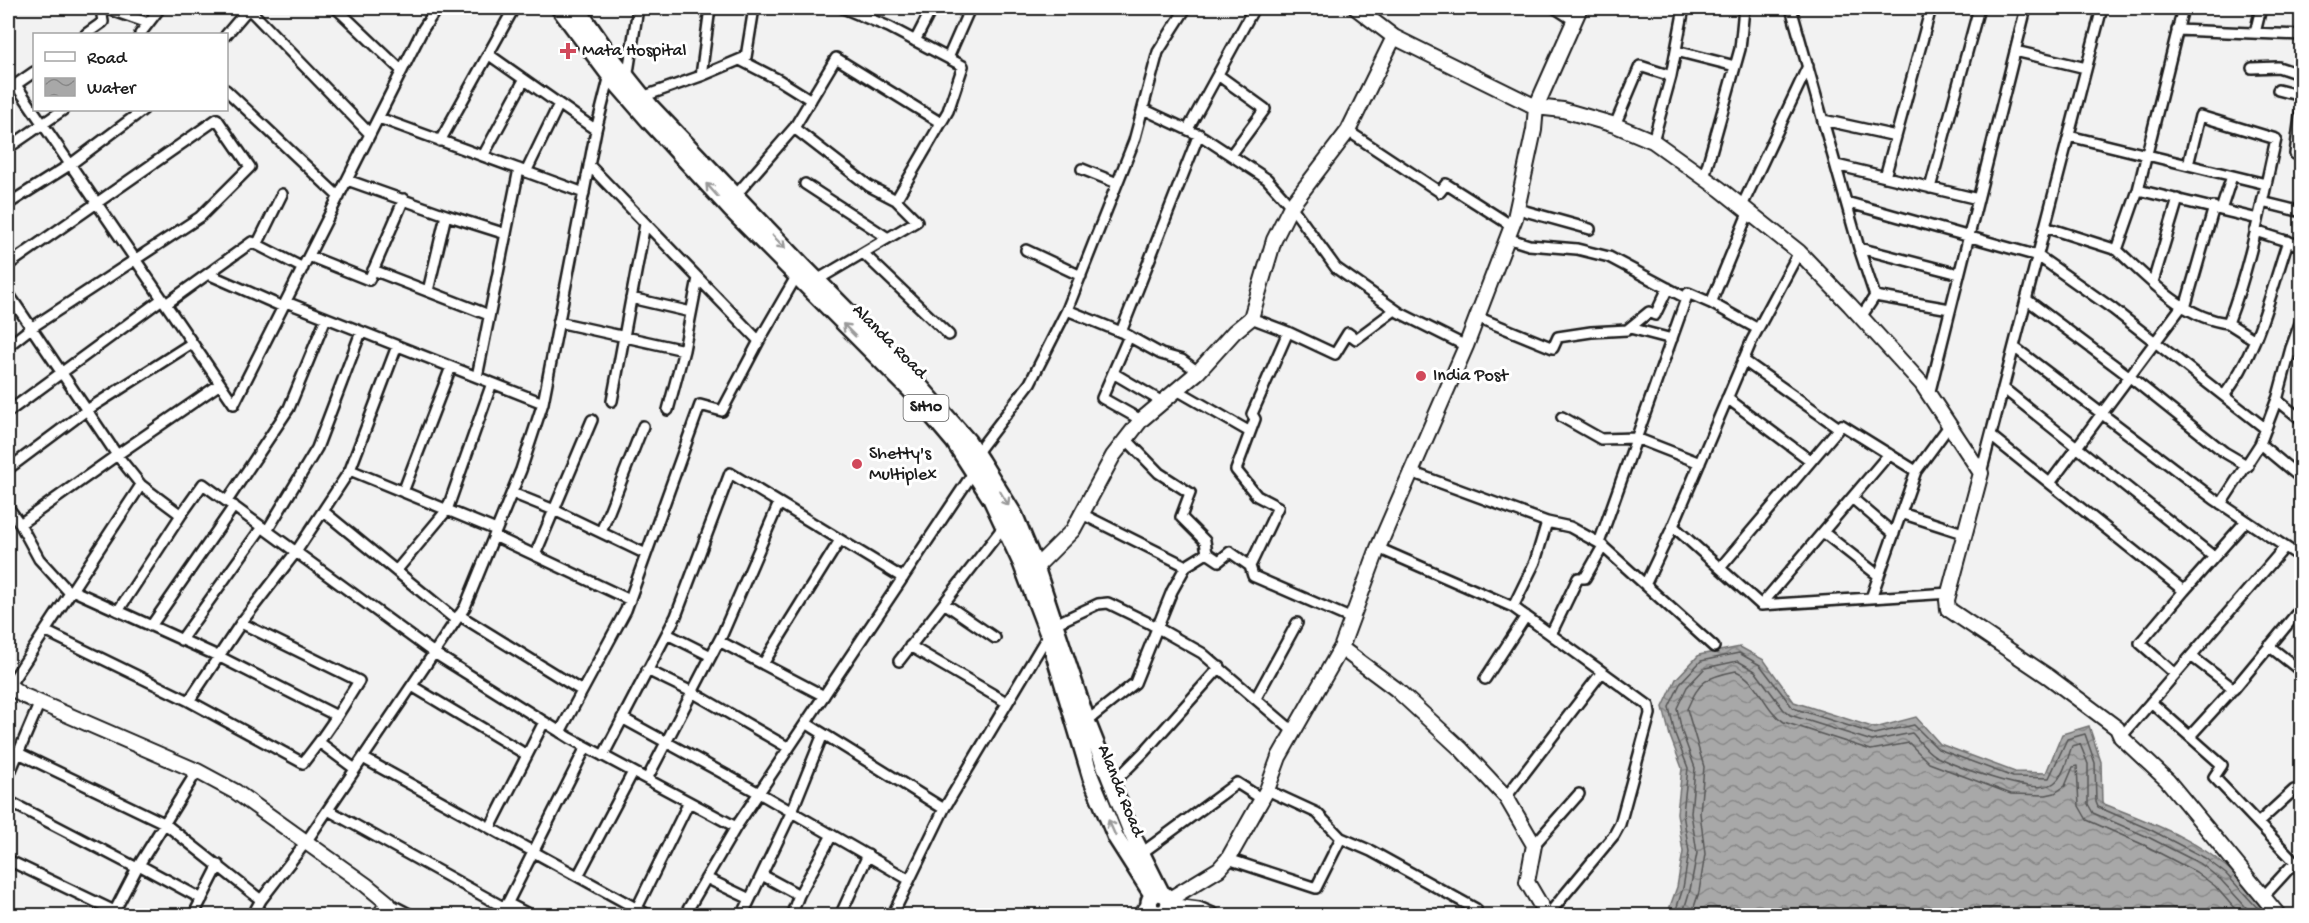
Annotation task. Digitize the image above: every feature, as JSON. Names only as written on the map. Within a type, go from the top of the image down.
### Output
[{"type":"main road","name":"Alanda Road","points":[[559,8],[730,210],[796,278],[932,407]]},
{"type":"main road","name":"Alanda Road","points":[[577,8],[612,68]]},
{"type":"main road","name":"Alanda Road","points":[[626,85],[642,97],[735,196],[906,369],[1015,516],[1051,629],[1091,778],[1116,838],[1136,858]]},
{"type":"main road","name":"Alanda Road","points":[[975,462],[1004,526],[1029,561]]},
{"type":"main road","name":"Alanda Road","points":[[1051,629],[1132,834],[1136,858],[1157,906]]},
{"type":"main road","points":[[1157,906],[1198,910],[1212,915]]},
{"type":"street","points":[[88,33],[104,22],[103,8],[148,23]]},
{"type":"street","points":[[141,33],[160,8]]},
{"type":"street","points":[[227,33],[248,8],[370,134]]},
{"type":"street","points":[[336,8],[402,71]]},
{"type":"street","points":[[34,111],[234,404],[402,71],[437,8]]},
{"type":"street","points":[[440,141],[514,8]]},
{"type":"street","points":[[626,85],[638,8]]},
{"type":"street","points":[[701,76],[710,8]]},
{"type":"street","points":[[642,97],[746,57],[754,8]]},
{"type":"street","points":[[843,8],[854,10],[963,66],[948,111],[896,200]]},
{"type":"street","points":[[915,41],[932,8]]},
{"type":"street","points":[[948,58],[970,8]]},
{"type":"street","points":[[684,915],[736,827],[903,578],[975,462],[1030,383],[1067,309],[1134,141],[1158,52],[1186,8]]},
{"type":"street","points":[[1188,129],[1254,8]]},
{"type":"street","points":[[1356,8],[1394,37],[1536,107],[1563,110],[1616,125],[1653,141],[1704,177],[1799,252],[1861,317],[1922,384],[1981,473]]},
{"type":"street","points":[[1555,8],[1575,21]]},
{"type":"street","points":[[1157,906],[1219,868],[1228,859],[1264,795],[1279,757],[1341,648],[1378,548],[1466,346],[1510,232],[1518,209],[1534,130],[1536,107],[1580,8]]},
{"type":"street","points":[[1653,141],[1671,76],[1684,8]]},
{"type":"street","points":[[1704,177],[1740,49],[1744,8]]},
{"type":"street","points":[[1791,8],[1859,248],[1875,296]]},
{"type":"street","points":[[1885,177],[1931,8]]},
{"type":"street","points":[[1930,188],[1979,8]]},
{"type":"street","points":[[1929,394],[2026,8]]},
{"type":"street","points":[[2102,8],[1947,600],[1948,609],[2058,683],[2117,728],[2121,737],[2167,780],[2279,915]]},
{"type":"street","points":[[2117,250],[2138,190],[2183,8]]},
{"type":"street","points":[[2254,33],[2261,8]]},
{"type":"street","points":[[2177,30],[2301,35]]},
{"type":"street","points":[[1029,561],[1073,530],[1080,513],[1113,456],[1141,420],[1164,403],[1198,372],[1234,332],[1251,318],[1274,240],[1291,206],[1348,131],[1394,37]]},
{"type":"street","points":[[1676,51],[1735,66]]},
{"type":"street","points":[[2015,51],[2086,68]]},
{"type":"street","points":[[488,54],[596,130]]},
{"type":"street","points":[[735,196],[794,128],[837,58],[941,123]]},
{"type":"street","points":[[740,60],[811,100]]},
{"type":"street","points":[[1616,125],[1640,66],[1671,76]]},
{"type":"street","points":[[1711,303],[1745,208],[1808,66]]},
{"type":"street","points":[[252,915],[306,842],[465,607],[512,493],[543,404],[596,130],[612,68]]},
{"type":"street","points":[[2252,68],[2278,68],[2301,75]]},
{"type":"street","points":[[8,90],[33,73]]},
{"type":"street","points":[[1218,75],[1265,109],[1231,155]]},
{"type":"street","points":[[483,156],[525,80]]},
{"type":"street","points":[[16,85],[33,109]]},
{"type":"street","points":[[2278,90],[2301,96]]},
{"type":"street","points":[[228,92],[339,197]]},
{"type":"street","points":[[2295,154],[2301,102]]},
{"type":"street","points":[[477,377],[506,234],[522,170],[559,104]]},
{"type":"street","points":[[1143,109],[1198,134],[1267,179],[1291,206],[1336,268],[1395,310],[1466,346]]},
{"type":"street","points":[[8,148],[61,111]]},
{"type":"street","points":[[8,204],[71,164],[142,111]]},
{"type":"street","points":[[2188,165],[2200,116],[2276,139],[2238,297],[2228,323]]},
{"type":"street","points":[[379,118],[584,193]]},
{"type":"street","points":[[8,265],[217,119],[250,167],[200,218],[31,328],[8,346]]},
{"type":"street","points":[[1823,120],[1896,136]]},
{"type":"street","points":[[794,128],[869,186],[896,200],[917,221],[817,280]]},
{"type":"street","points":[[1348,131],[1440,192],[1446,184],[1529,245],[1576,249],[1609,256],[1686,298]]},
{"type":"street","points":[[1141,420],[1102,398],[1198,134]]},
{"type":"street","points":[[2069,136],[2265,184]]},
{"type":"street","points":[[589,165],[759,341]]},
{"type":"street","points":[[1836,165],[1978,199]]},
{"type":"street","points":[[1082,169],[1117,183]]},
{"type":"street","points":[[2049,483],[2183,307],[2218,208],[2232,176]]},
{"type":"street","points":[[347,180],[506,234]]},
{"type":"street","points":[[805,184],[888,238]]},
{"type":"street","points":[[2138,190],[2258,219]]},
{"type":"street","points":[[257,245],[282,194]]},
{"type":"street","points":[[309,256],[369,280],[404,199]]},
{"type":"street","points":[[2153,282],[2178,200]]},
{"type":"street","points":[[1846,202],[2038,256],[2113,309],[2266,429]]},
{"type":"street","points":[[2262,202],[2301,213]]},
{"type":"street","points":[[1518,209],[1590,229]]},
{"type":"street","points":[[428,291],[446,215]]},
{"type":"street","points":[[612,400],[645,224]]},
{"type":"street","points":[[2045,227],[2117,250],[2183,307],[2215,322],[2228,323],[2255,340]]},
{"type":"street","points":[[2255,231],[2301,246]]},
{"type":"street","points":[[2224,396],[2240,375],[2255,340],[2288,241]]},
{"type":"street","points":[[8,412],[252,242],[303,268]]},
{"type":"street","points":[[1859,248],[1959,274]]},
{"type":"street","points":[[1026,250],[1081,276]]},
{"type":"street","points":[[1645,585],[1673,526],[1743,360],[1799,252]]},
{"type":"street","points":[[863,253],[949,336]]},
{"type":"street","points":[[373,270],[489,315]]},
{"type":"street","points":[[208,274],[543,404]]},
{"type":"street","points":[[668,411],[684,350],[698,278]]},
{"type":"street","points":[[560,732],[630,600],[700,405],[722,411],[796,278]]},
{"type":"street","points":[[1477,317],[1554,348],[1558,337],[1627,330],[1649,312],[1655,315],[1668,288]]},
{"type":"street","points":[[8,293],[117,455],[141,485],[181,515]]},
{"type":"street","points":[[1551,634],[1578,578],[1585,578],[1601,544],[1688,293],[1758,328]]},
{"type":"street","points":[[1875,296],[1950,309]]},
{"type":"street","points":[[1861,317],[1875,296]]},
{"type":"street","points":[[631,298],[692,312]]},
{"type":"street","points":[[2026,299],[2130,376],[2224,452],[2248,466]]},
{"type":"street","points":[[1067,309],[1125,334],[1161,354],[1182,360],[1198,372]]},
{"type":"street","points":[[1251,318],[1335,354],[1348,333],[1356,339],[1395,310]]},
{"type":"street","points":[[151,626],[231,504],[289,408],[326,318]]},
{"type":"street","points":[[2221,504],[2248,466],[2260,444],[2277,399],[2301,318]]},
{"type":"street","points":[[558,322],[684,350]]},
{"type":"street","points":[[1630,328],[1672,339]]},
{"type":"street","points":[[181,640],[265,529],[317,448],[361,332]]},
{"type":"street","points":[[1250,566],[1278,507],[1257,496],[1236,470],[1256,419],[1252,414],[1288,332]]},
{"type":"street","points":[[8,469],[87,410],[192,343]]},
{"type":"street","points":[[189,701],[241,623],[296,552],[350,470],[397,346]]},
{"type":"street","points":[[2014,347],[2221,504],[2301,558]]},
{"type":"street","points":[[2291,348],[2301,357]]},
{"type":"street","points":[[1743,360],[1839,429]]},
{"type":"street","points":[[403,492],[451,367]]},
{"type":"street","points":[[1113,373],[1164,403]]},
{"type":"street","points":[[396,571],[447,510],[492,383]]},
{"type":"street","points":[[20,524],[220,384]]},
{"type":"street","points":[[2004,388],[2214,557]]},
{"type":"street","points":[[1177,390],[1250,432]]},
{"type":"street","points":[[1727,398],[1811,461]]},
{"type":"street","points":[[2277,399],[2301,420]]},
{"type":"street","points":[[1562,417],[1601,439],[1636,438],[1700,463]]},
{"type":"street","points":[[535,555],[592,420]]},
{"type":"street","points":[[1720,568],[1842,424],[1916,471]]},
{"type":"street","points":[[601,532],[643,426]]},
{"type":"street","points":[[1871,598],[1916,471],[1949,426]]},
{"type":"street","points":[[1991,436],[2184,591]]},
{"type":"street","points":[[1126,439],[1160,473],[1190,493],[1181,517],[1205,541],[1207,553],[1219,561],[1230,552],[1250,566],[1253,576],[1352,618]]},
{"type":"street","points":[[2260,444],[2301,479]]},
{"type":"street","points":[[1761,605],[1889,454]]},
{"type":"street","points":[[350,470],[447,510],[630,600]]},
{"type":"street","points":[[1411,472],[1547,522],[1570,527],[1601,544],[1714,647]]},
{"type":"street","points":[[603,756],[676,616],[730,473],[903,578]]},
{"type":"street","points":[[118,611],[203,484],[434,653],[586,747],[736,827]]},
{"type":"street","points":[[141,485],[8,686],[39,702],[197,771],[236,792],[388,903],[413,915]]},
{"type":"street","points":[[512,493],[554,510],[646,554]]},
{"type":"street","points":[[1852,498],[1894,534]]},
{"type":"street","points":[[646,779],[711,656],[779,503]]},
{"type":"street","points":[[8,507],[39,559],[71,591],[220,657],[337,717]]},
{"type":"street","points":[[323,511],[458,618],[582,691]]},
{"type":"street","points":[[1080,513],[1186,566]]},
{"type":"street","points":[[1901,513],[1966,534]]},
{"type":"street","points":[[2175,674],[2140,643],[2246,521]]},
{"type":"street","points":[[1513,607],[1535,562],[1547,522]]},
{"type":"street","points":[[899,661],[1004,526]]},
{"type":"street","points":[[1673,526],[1761,605],[1950,593]]},
{"type":"street","points":[[1823,532],[1879,576]]},
{"type":"street","points":[[763,664],[840,540]]},
{"type":"street","points":[[2121,737],[2285,547]]},
{"type":"street","points":[[1378,548],[1513,607],[1649,706],[1650,714],[1617,829],[1547,915],[1527,882],[1534,845],[1579,794]]},
{"type":"street","points":[[1087,721],[1135,683],[1157,627],[1186,566],[1207,553]]},
{"type":"street","points":[[944,603],[996,638]]},
{"type":"street","points":[[892,915],[944,810],[1051,629],[1103,603],[1157,627],[1202,652],[1293,732]]},
{"type":"street","points":[[2190,736],[2232,690],[2301,607]]},
{"type":"street","points":[[1485,679],[1526,616]]},
{"type":"street","points":[[45,631],[189,701],[303,763],[337,717],[359,681],[241,623]]},
{"type":"street","points":[[1256,698],[1297,623]]},
{"type":"street","points":[[666,634],[711,656]]},
{"type":"street","points":[[718,641],[824,696]]},
{"type":"street","points":[[910,646],[1006,702]]},
{"type":"street","points":[[2269,646],[2301,672]]},
{"type":"street","points":[[1341,648],[1396,689],[1462,750],[1506,797],[1534,845]]},
{"type":"street","points":[[2191,656],[2232,690]]},
{"type":"street","points":[[1112,784],[1144,752],[1220,667]]},
{"type":"street","points":[[647,670],[692,692],[789,748]]},
{"type":"street","points":[[1506,797],[1602,672]]},
{"type":"street","points":[[412,686],[527,755]]},
{"type":"street","points":[[8,777],[39,702]]},
{"type":"street","points":[[2151,702],[2222,765],[2214,777],[2295,862],[2264,896]]},
{"type":"street","points":[[622,718],[909,879]]},
{"type":"street","points":[[490,828],[544,722]]},
{"type":"street","points":[[806,723],[944,810]]},
{"type":"street","points":[[742,915],[792,812],[823,734]]},
{"type":"street","points":[[319,742],[355,769]]},
{"type":"street","points":[[504,909],[586,747]]},
{"type":"street","points":[[8,748],[164,823],[261,900]]},
{"type":"street","points":[[363,758],[578,876],[634,912],[650,915]]},
{"type":"street","points":[[113,913],[164,823],[197,771]]},
{"type":"street","points":[[578,876],[633,772]]},
{"type":"street","points":[[1136,858],[1237,783],[1317,813],[1341,838],[1380,856],[1476,909]]},
{"type":"street","points":[[2258,823],[2294,790]]},
{"type":"street","points":[[8,801],[202,899]]},
{"type":"street","points":[[634,912],[689,802]]},
{"type":"street","points":[[328,810],[504,909],[532,915]]},
{"type":"street","points":[[790,915],[832,835]]},
{"type":"street","points":[[1228,859],[1316,888],[1341,838]]},
{"type":"street","points":[[840,915],[868,855]]},
{"type":"street","points":[[8,860],[113,913],[125,915]]},
{"type":"street","points":[[194,915],[219,865]]},
{"type":"street","points":[[762,875],[799,895]]},
{"type":"street","points":[[706,878],[750,899]]},
{"type":"street","points":[[379,915],[388,903]]},
{"type":"water","points":[[1740,647],[1764,660],[1794,702],[1875,728],[1916,717],[1940,744],[2015,772],[2046,773],[2062,734],[2089,726],[2101,762],[2102,803],[2168,831],[2200,848],[2229,869],[2274,915],[1667,915],[1677,887],[1683,852],[1677,813],[1682,768],[1670,736],[1663,707],[1676,679],[1699,655]]},
{"type":"place","name":"Mata Hospital","points":[[568,51]]},
{"type":"place","name":"India Post","points":[[1421,376]]},
{"type":"place","name":"Shetty's Multiplex","points":[[857,464]]}]
